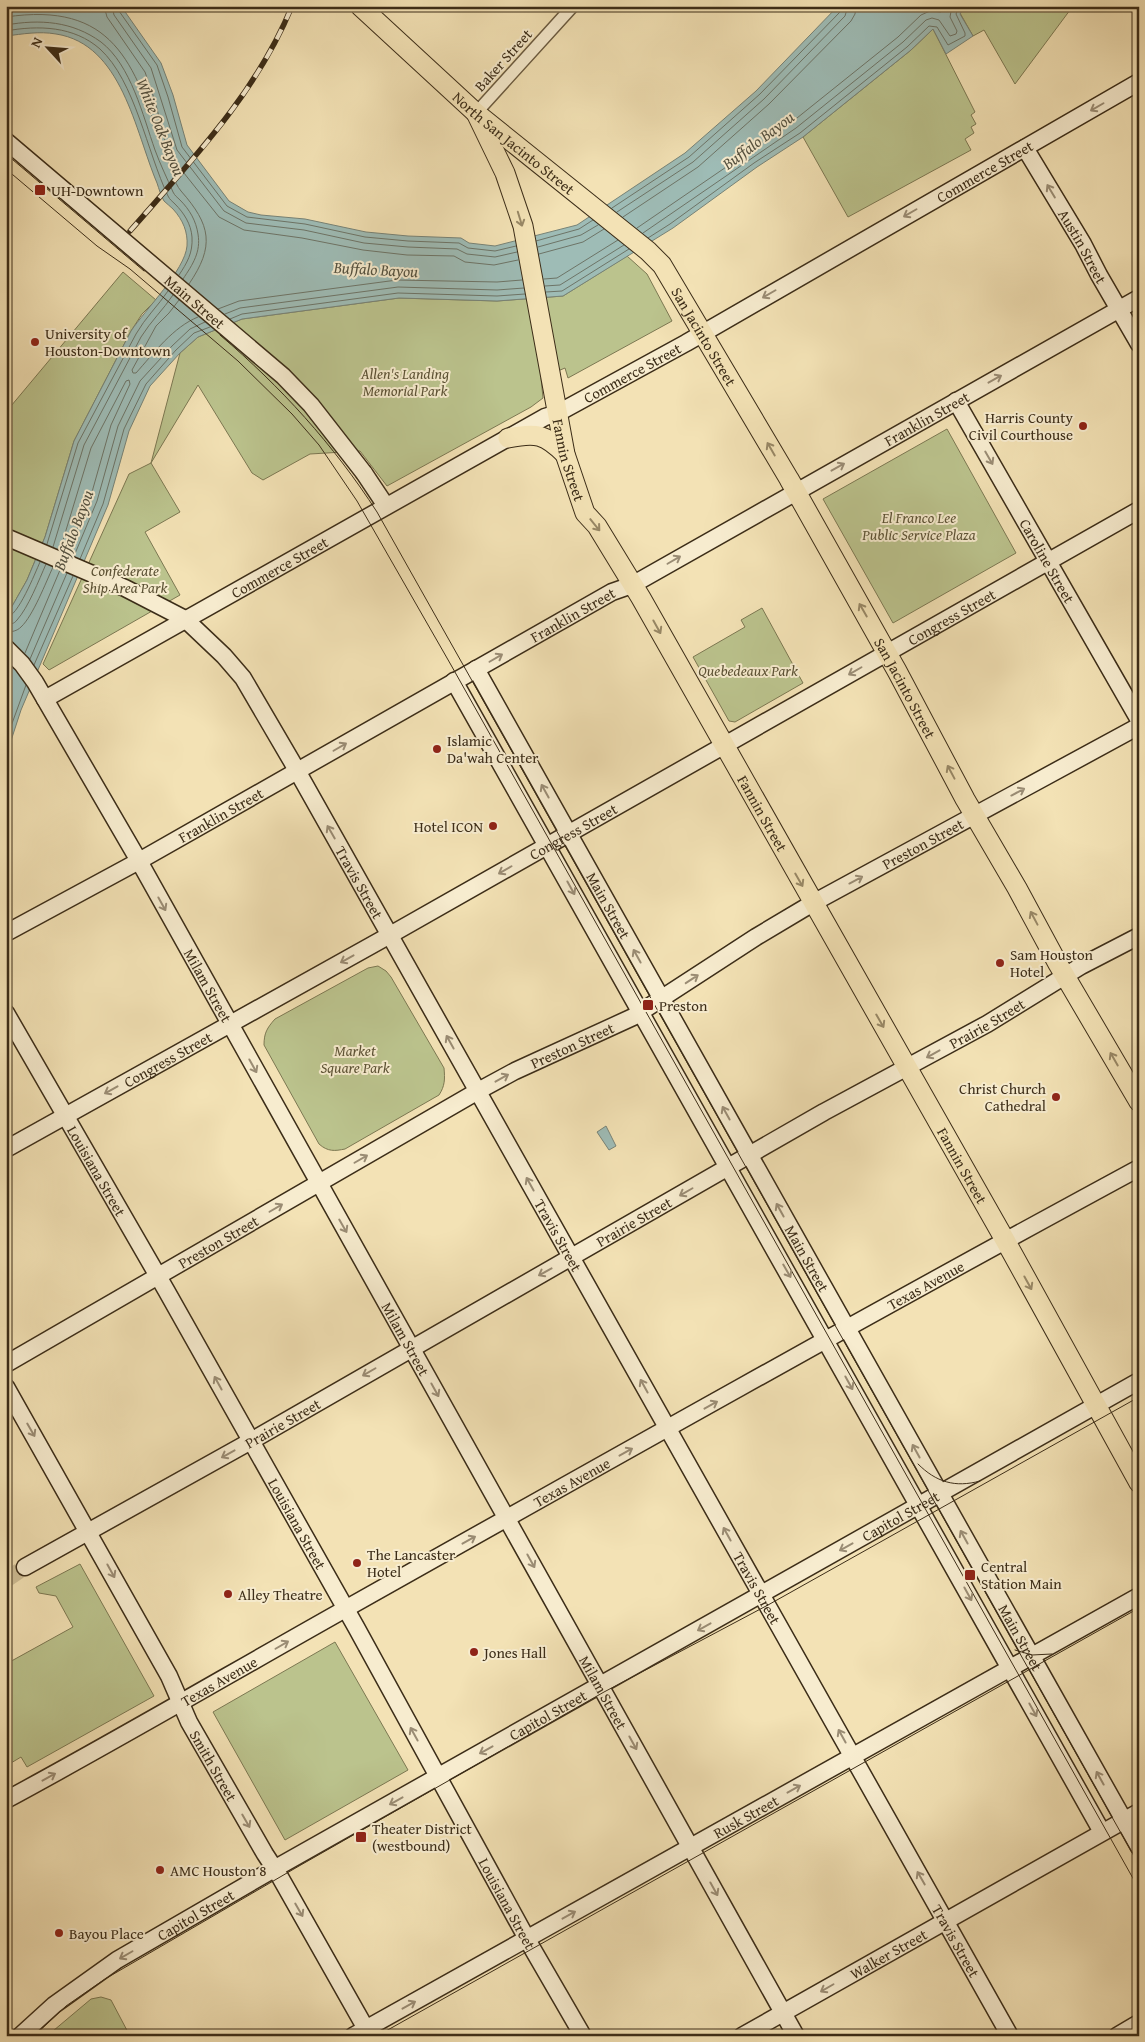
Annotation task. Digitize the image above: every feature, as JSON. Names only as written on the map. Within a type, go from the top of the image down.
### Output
[{"type":"main road","name":"North San Jacinto Street","points":[[360,6],[476,113],[648,251],[662,265],[670,277]]},
{"type":"main road","name":"Commerce Street","points":[[45,699],[545,417],[558,414],[703,333],[1139,82]]},
{"type":"main road","name":"Fannin Street","points":[[476,113],[505,173],[522,226],[552,376],[565,454],[585,513],[597,526],[724,746],[1005,1240],[1139,1483]]},
{"type":"main road","name":"Main Street","points":[[6,141],[283,376],[311,405],[376,488],[386,506]]},
{"type":"main road","name":"Austin Street","points":[[1025,148],[1083,244],[1139,344]]},
{"type":"main road","name":"San Jacinto Street","points":[[670,277],[796,491],[1065,976],[1139,1102]]},
{"type":"main road","name":"Franklin Street","points":[[6,932],[139,861],[612,592],[632,585],[1139,298]]},
{"type":"main road","name":"Caroline Street","points":[[956,401],[1139,720]]},
{"type":"main road","points":[[508,438],[526,434],[538,434],[550,440],[565,454]]},
{"type":"main road","points":[[366,476],[369,516]]},
{"type":"main road","name":"Congress Street","points":[[6,1149],[390,935],[1139,510]]},
{"type":"main road","name":"Travis Street","points":[[6,536],[125,588],[185,619],[212,643],[243,678],[390,935],[1010,2036]]},
{"type":"main road","name":"Milam Street","points":[[6,648],[22,664],[45,699],[139,861],[796,2036]]},
{"type":"main road","name":"Main Street","points":[[476,669],[1139,1848]]},
{"type":"main road","name":"Main Street","points":[[454,681],[1102,1832]]},
{"type":"main road","name":"Preston Street","points":[[6,1364],[478,1091],[515,1071],[605,1031],[641,1012],[756,937],[813,903],[1139,726]]},
{"type":"main road","name":"Prairie Street","points":[[25,1567],[251,1441],[824,1112],[987,1024],[1065,976],[1139,936]]},
{"type":"main road","name":"Louisiana Street","points":[[6,1013],[158,1275],[346,1609],[526,1939],[583,2036]]},
{"type":"main road","name":"Texas Avenue","points":[[6,1800],[182,1703],[847,1328],[1139,1168]]},
{"type":"main road","name":"Capitol Street","points":[[20,2036],[54,2005],[117,1960],[274,1869],[1139,1382]]},
{"type":"main road","name":"Smith Street","points":[[6,1387],[169,1676],[189,1722],[274,1869],[363,2033]]},
{"type":"main road","name":"Rusk Street","points":[[363,2033],[526,1939],[1139,1596]]},
{"type":"main road","name":"Walker Street","points":[[742,2036],[1139,1812]]},
{"type":"main road","points":[[1117,2036],[1139,2023]]},
{"type":"street","name":"Baker Street","points":[[476,113],[573,6]]},
{"type":"green space","points":[[965,6],[1073,6],[1015,84],[984,30],[973,36],[960,13]]},
{"type":"green space","points":[[933,29],[975,112],[971,115],[976,124],[971,127],[974,133],[965,139],[971,150],[848,217],[803,137],[911,50]]},
{"type":"green space","name":"Allen's Landing Memorial Park","points":[[627,256],[647,274],[672,321],[568,378],[565,368],[541,378],[543,398],[531,407],[387,486],[360,451],[310,454],[263,480],[252,473],[198,385],[151,463],[180,353],[198,337],[242,319],[399,298],[497,301],[563,296]]},
{"type":"green space","points":[[123,272],[156,300],[142,314],[131,331],[74,441],[45,537],[27,580],[6,617],[6,412]]},
{"type":"green space","name":"El Franco Lee Public Service Plaza","points":[[947,429],[1016,553],[893,623],[823,499]]},
{"type":"green space","name":"Confederate Ship Area Park","points":[[151,463],[180,512],[145,532],[180,595],[49,670],[43,664],[129,474]]},
{"type":"green space","name":"Quebedeaux Park","points":[[762,608],[803,683],[735,722],[729,721],[693,657],[745,627],[741,620]]},
{"type":"green space","name":"Market Square Park","points":[[378,966],[391,977],[444,1068],[443,1085],[439,1095],[345,1149],[329,1150],[319,1144],[264,1045],[265,1034],[275,1019],[368,968]]},
{"type":"green space","points":[[80,1564],[154,1696],[27,1767],[21,1757],[6,1766],[6,1664],[73,1627],[56,1596],[39,1593],[36,1587]]},
{"type":"green space","points":[[335,1642],[408,1770],[285,1840],[213,1712]]},
{"type":"green space","points":[[101,1997],[111,2000],[130,2036],[47,2036],[91,1999]]},
{"type":"water","points":[[6,6],[121,6],[161,63],[173,95],[187,145],[229,201],[248,212],[305,219],[366,232],[461,238],[469,243],[495,246],[577,225],[685,153],[756,91],[838,6],[965,6],[960,14],[973,36],[946,54],[933,29],[911,50],[803,137],[757,167],[673,228],[563,296],[497,301],[399,298],[242,319],[198,337],[180,353],[150,386],[129,431],[108,505],[21,710],[6,756],[6,617],[27,580],[45,537],[74,441],[131,331],[172,278],[185,256],[187,241],[186,231],[177,213],[162,197],[133,116],[111,72],[97,54],[78,41],[50,33],[6,36]]},
{"type":"water","points":[[606,1126],[616,1146],[609,1150],[597,1132]]},
{"type":"tunnel","points":[[6,1580],[25,1567]]},
{"type":"tram line","points":[[6,154],[144,271]]},
{"type":"tram line","points":[[6,169],[97,246],[130,269],[238,361],[292,414],[319,445],[357,501],[1139,1889]]},
{"type":"tram line","points":[[220,335],[264,375],[305,418],[342,463],[377,512],[1139,1865]]},
{"type":"tram line","points":[[34,2036],[66,2006],[105,1979],[299,1866],[604,1692],[768,1605],[1139,1397]]},
{"type":"tram line","points":[[918,1464],[932,1475],[946,1482],[962,1484],[980,1481]]},
{"type":"tram line","points":[[377,2036],[1139,1608]]},
{"type":"tram line","points":[[1015,1650],[1032,1655],[1052,1654]]},
{"type":"railway","points":[[130,231],[199,152],[241,97],[277,38],[292,6]]},
{"type":"place","name":"UH-Downtown","points":[[40,190]]},
{"type":"place","name":"University of Houston-Downtown","points":[[35,342]]},
{"type":"place","name":"Harris County Civil Courthouse","points":[[1083,426]]},
{"type":"place","name":"Islamic Da'wah Center","points":[[437,749]]},
{"type":"place","name":"Hotel ICON","points":[[493,826]]},
{"type":"place","name":"Sam Houston Hotel","points":[[1000,963]]},
{"type":"place","name":"Preston","points":[[648,1005]]},
{"type":"place","name":"Christ Church Cathedral","points":[[1056,1097]]},
{"type":"place","name":"The Lancaster Hotel","points":[[357,1563]]},
{"type":"place","name":"Central Station Main","points":[[970,1575]]},
{"type":"place","name":"Alley Theatre","points":[[228,1594]]},
{"type":"place","name":"Jones Hall","points":[[474,1652]]},
{"type":"place","name":"Theater District (westbound)","points":[[361,1837]]},
{"type":"place","name":"AMC Houston 8","points":[[160,1870]]},
{"type":"place","name":"Bayou Place","points":[[59,1933]]},
{"type":"water label","name":"White Oak Bayou","points":[[161,127]]},
{"type":"water label","name":"Buffalo Bayou","points":[[758,140]]},
{"type":"water label","name":"Buffalo Bayou","points":[[376,269]]},
{"type":"water label","name":"Buffalo Bayou","points":[[73,530]]}]
